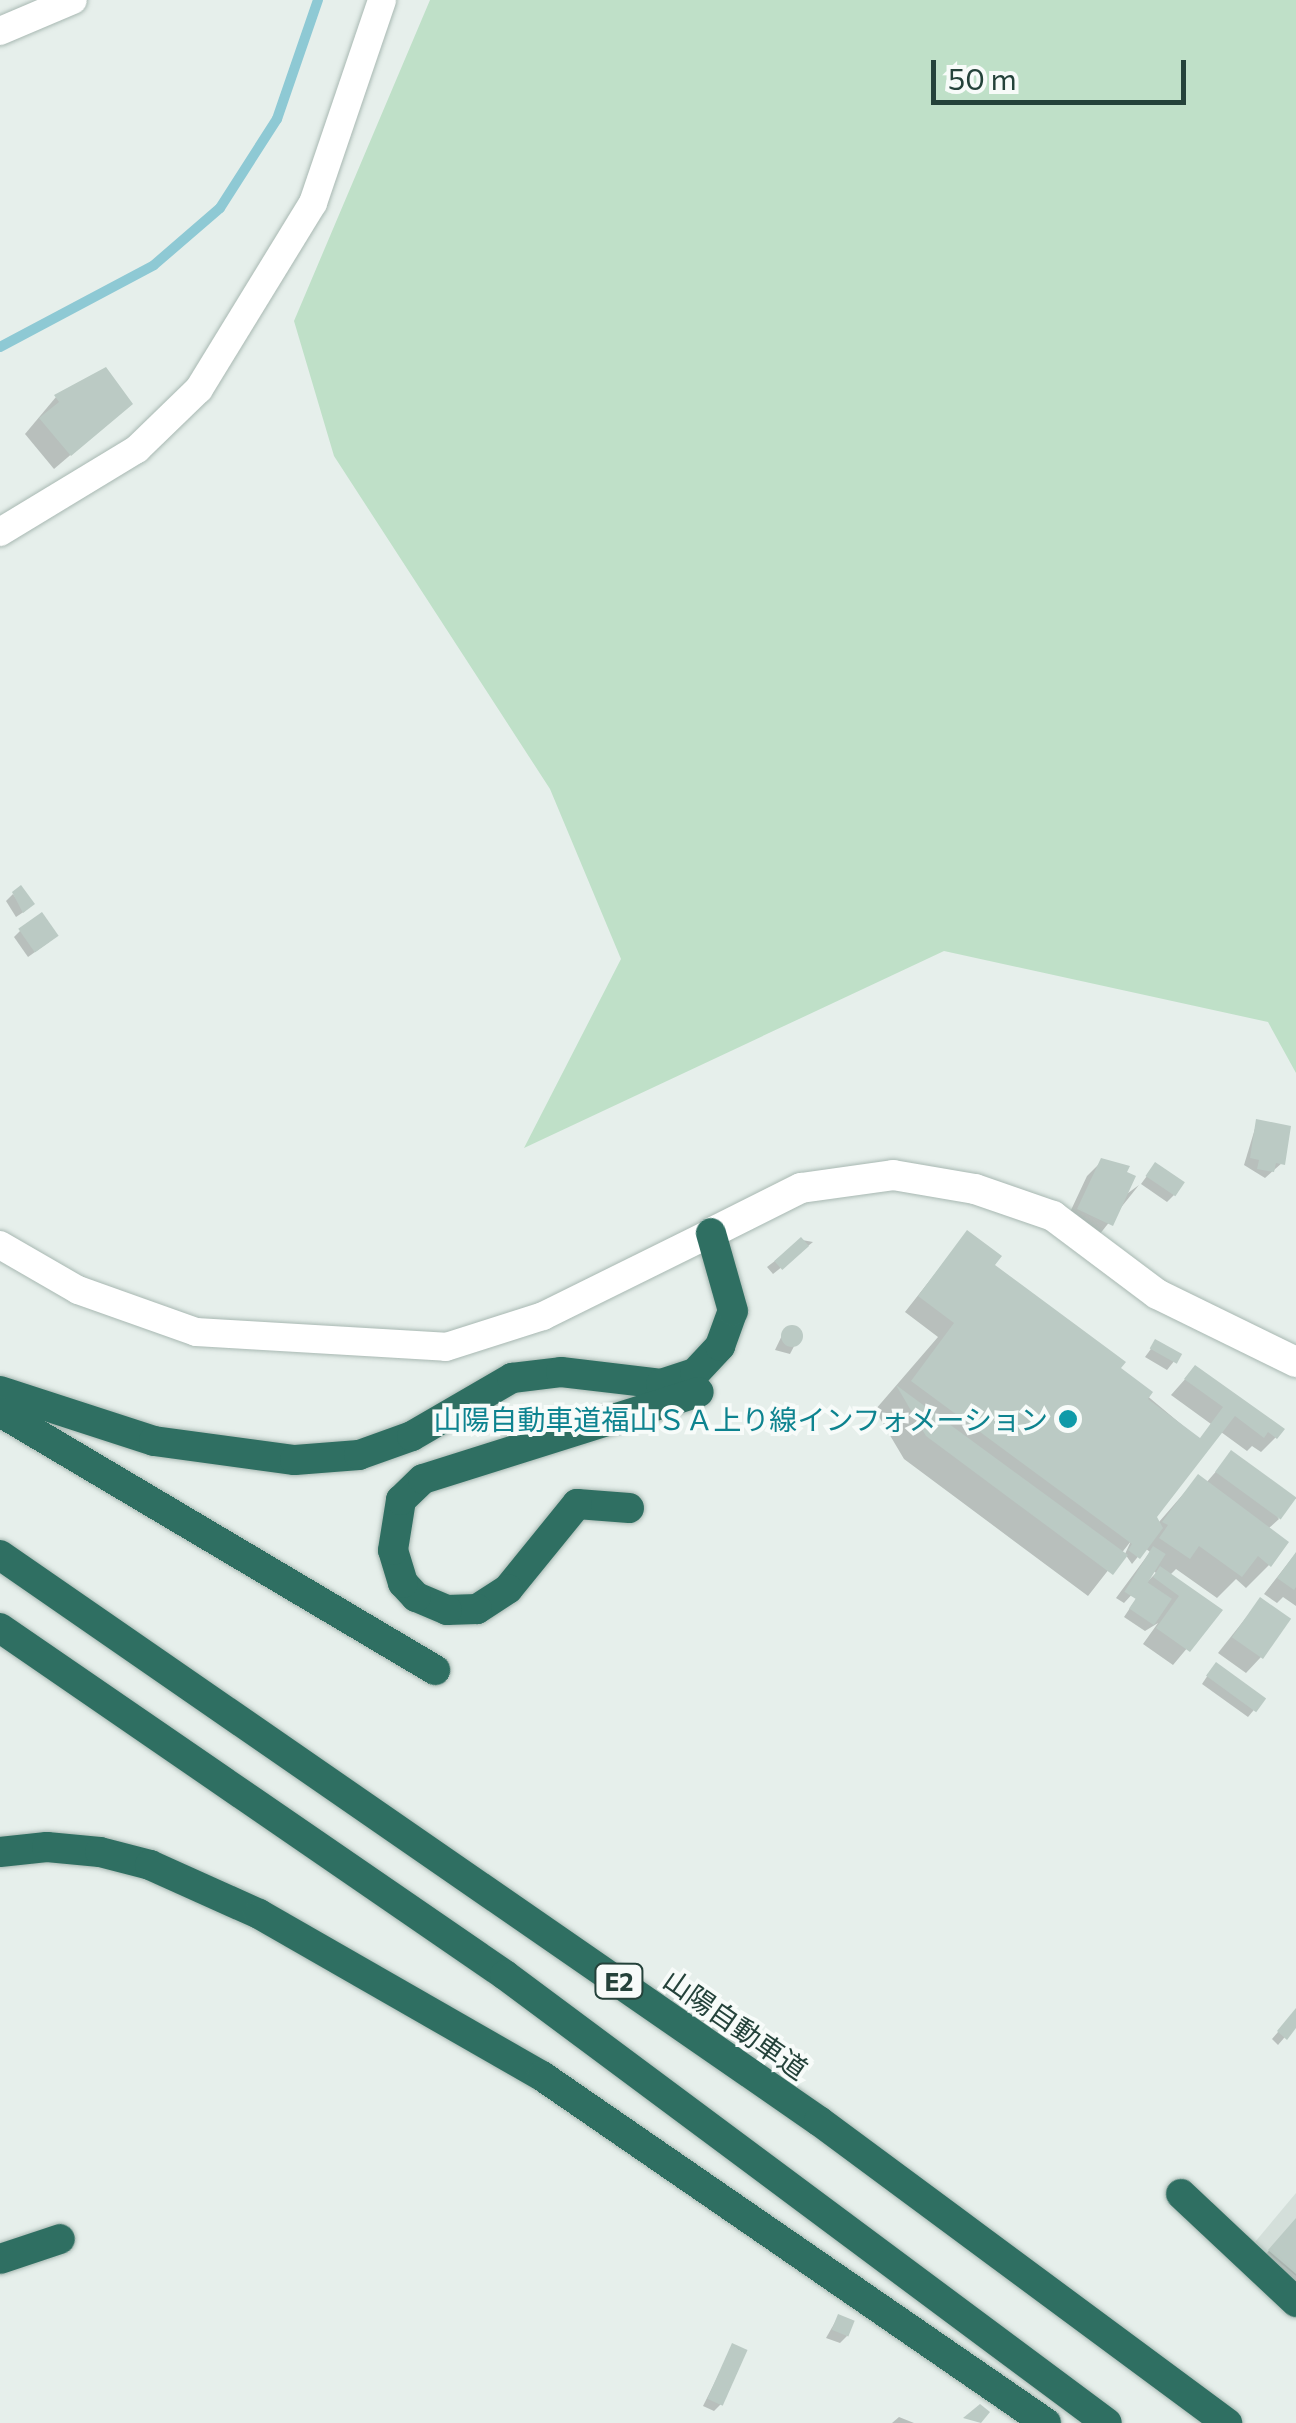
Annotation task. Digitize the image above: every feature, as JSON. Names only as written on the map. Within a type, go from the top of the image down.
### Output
[{"type":"highway","points":[[0,1392],[154,1440],[295,1460],[359,1456],[412,1436],[512,1378],[561,1372],[662,1384],[695,1373],[720,1346],[732,1311],[711,1232]]},
{"type":"highway","points":[[629,1508],[578,1504],[508,1589],[477,1609],[447,1610],[416,1598],[403,1582],[393,1550],[401,1500],[423,1479],[682,1400],[715,1380],[736,1348],[743,1313],[736,1278],[711,1232]]},
{"type":"highway","points":[[0,1412],[435,1670]]},
{"type":"highway","name":"山陽自動車道","points":[[0,1555],[819,2122],[1227,2423]]},
{"type":"highway","name":"E2","points":[[0,1628],[505,1975],[1107,2423]]},
{"type":"highway","points":[[0,1852],[47,1847],[116,1856],[259,1914],[542,2076],[1046,2423]]},
{"type":"highway","points":[[1181,2194],[1296,2302]]},
{"type":"highway","points":[[0,2259],[60,2239]]},
{"type":"street","points":[[0,31],[73,0]]},
{"type":"street","points":[[0,532],[136,448],[199,389],[313,204],[382,0]]},
{"type":"street","points":[[0,1245],[78,1290],[196,1332],[446,1347],[543,1316],[801,1188],[893,1175],[975,1189],[1053,1216],[1156,1294],[1296,1362]]},
{"type":"shaded area","points":[[1296,2193],[1296,2276],[1255,2242]]},
{"type":"green space","points":[[430,0],[1296,0],[1296,1073],[1268,1022],[944,951],[524,1148],[621,959],[550,789],[334,456],[294,321]]},
{"type":"building","points":[[106,367],[133,404],[71,456],[39,418],[59,402],[54,395]]},
{"type":"building","points":[[21,885],[35,904],[23,913],[12,892]]},
{"type":"building","points":[[42,912],[59,936],[35,952],[18,929]]},
{"type":"building","points":[[1256,1119],[1291,1126],[1285,1165],[1276,1163],[1274,1172],[1257,1169],[1259,1160],[1250,1158]]},
{"type":"building","points":[[1101,1158],[1130,1166],[1127,1172],[1136,1176],[1113,1226],[1077,1209]]},
{"type":"building","points":[[1155,1162],[1185,1182],[1175,1196],[1145,1176]]},
{"type":"building","name":"山陽自動車道福山ＳＡ上り線インフォメーション","points":[[967,1230],[1002,1256],[995,1265],[1126,1362],[1121,1368],[1153,1392],[1148,1399],[1200,1438],[1223,1407],[1184,1379],[1195,1365],[1285,1429],[1277,1439],[1268,1432],[1264,1438],[1235,1416],[1157,1517],[1163,1528],[1140,1559],[1128,1550],[1132,1544],[911,1381],[954,1323],[918,1296]]},
{"type":"building","points":[[801,1237],[809,1246],[782,1270],[774,1261]]},
{"type":"building","points":[[788,1325],[796,1325],[803,1336],[796,1347],[788,1347],[781,1340],[781,1332]]},
{"type":"building","points":[[1155,1339],[1182,1354],[1177,1364],[1150,1349]]},
{"type":"building","points":[[896,1385],[1128,1555],[1113,1575],[926,1436]]},
{"type":"building","points":[[1231,1450],[1296,1497],[1281,1519],[1215,1472]]},
{"type":"building","points":[[1198,1474],[1289,1542],[1271,1567],[1258,1556],[1242,1577],[1199,1546],[1190,1559],[1159,1538],[1168,1525],[1162,1522]]},
{"type":"building","points":[[1153,1546],[1166,1554],[1137,1600],[1124,1592]]},
{"type":"building","points":[[1296,1552],[1296,1587],[1294,1590],[1277,1578]]},
{"type":"building","points":[[1160,1566],[1223,1610],[1190,1652],[1156,1628],[1179,1596],[1153,1577]]},
{"type":"building","points":[[1147,1582],[1172,1599],[1154,1625],[1129,1609]]},
{"type":"building","points":[[1260,1597],[1291,1619],[1263,1659],[1232,1637]]},
{"type":"building","points":[[1216,1662],[1266,1698],[1256,1712],[1206,1676]]},
{"type":"building","points":[[1296,2008],[1296,2028],[1287,2040],[1277,2031]]},
{"type":"building","points":[[1296,2218],[1296,2274],[1268,2250]]},
{"type":"building","points":[[838,2314],[855,2321],[848,2337],[832,2330]]},
{"type":"building","points":[[732,2343],[748,2350],[723,2406],[707,2399]]},
{"type":"building","points":[[980,2404],[990,2412],[981,2423],[963,2418]]},
{"type":"waterway","points":[[0,347],[154,265],[220,208],[277,119],[318,0]]},
{"type":"place","name":"山陽自動車道福山ＳＡ上り線インフォメーション","points":[[1068,1419]]}]
